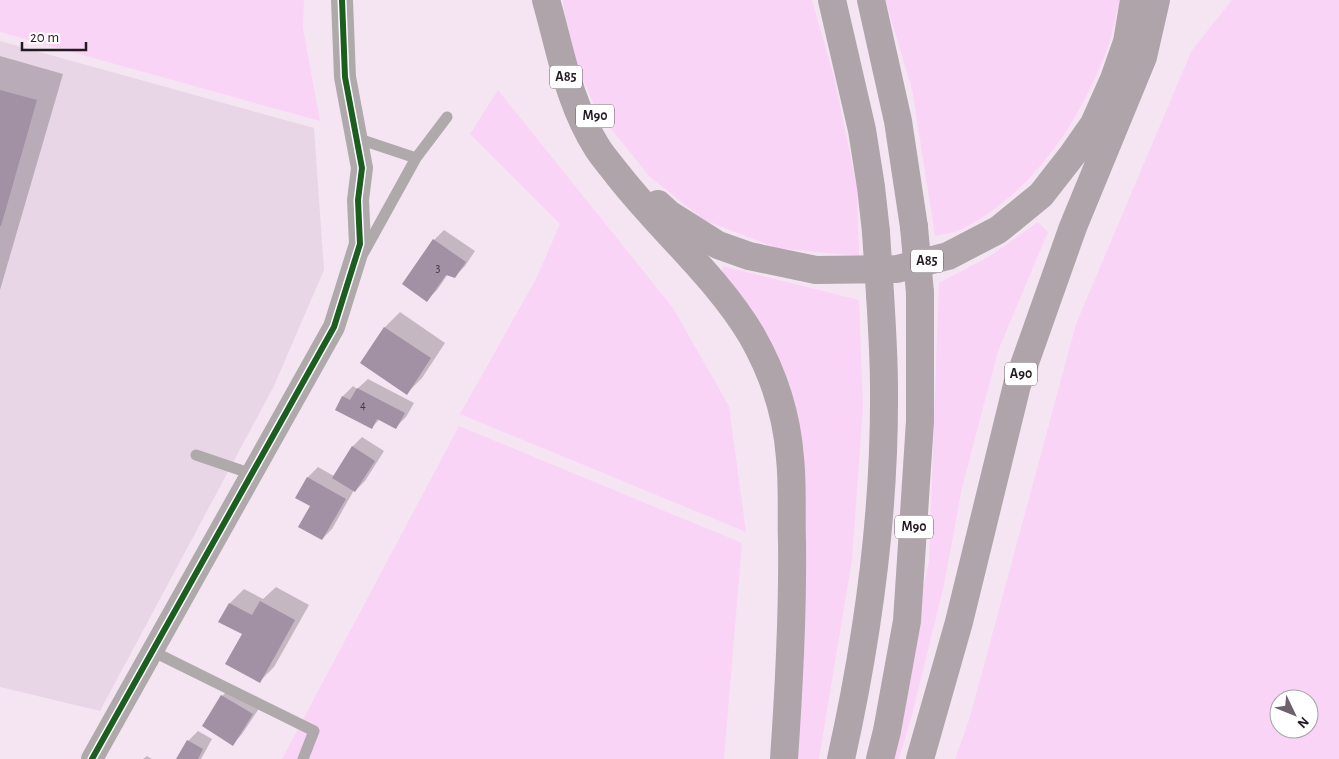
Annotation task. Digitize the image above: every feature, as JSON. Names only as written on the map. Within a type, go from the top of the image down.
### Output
[{"type":"highway","name":"A85","points":[[546,0],[561,64],[576,108],[598,150],[669,214],[718,245],[749,256],[816,270],[898,268],[948,256],[998,230],[1041,195],[1094,124],[1114,79],[1126,42],[1134,0]]},
{"type":"highway","name":"M90","points":[[557,0],[569,61],[593,112],[630,170],[669,214]]},
{"type":"highway","name":"M90","points":[[832,0],[862,130],[871,187],[876,232],[884,388],[883,442],[874,576],[856,694],[841,759]]},
{"type":"highway","name":"M90","points":[[871,0],[898,121],[908,177],[920,293],[920,421],[907,621],[880,759]]},
{"type":"highway","name":"A90","points":[[920,759],[959,622],[1017,384],[1073,227],[1143,57],[1156,0]]},
{"type":"highway","points":[[598,150],[731,306],[752,336],[770,372],[784,416],[790,459],[793,596],[790,682],[784,759]]},
{"type":"street","points":[[92,759],[334,327],[360,244],[358,200],[362,168],[345,77],[342,0]]},
{"type":"lane","points":[[349,280],[416,158],[448,117]]},
{"type":"lane","points":[[356,138],[416,158]]},
{"type":"lane","points":[[196,455],[252,474]]},
{"type":"lane","points":[[152,651],[314,731],[303,759]]},
{"type":"shaded area","points":[[0,0],[304,0],[303,28],[320,121],[0,32]]},
{"type":"shaded area","points":[[563,0],[812,0],[834,77],[857,187],[859,256],[777,248],[704,220],[649,176],[597,111],[576,64]]},
{"type":"shaded area","points":[[885,0],[1120,0],[1112,35],[1094,81],[1066,131],[1032,176],[1011,196],[989,213],[961,230],[935,236],[912,89]]},
{"type":"shaded area","points":[[1232,0],[1339,0],[1339,759],[955,759],[970,717],[1076,324],[1192,50]]},
{"type":"shaded area","points":[[0,41],[314,128],[324,270],[274,386],[100,711],[0,687]]},
{"type":"shaded area","points":[[498,90],[673,308],[729,406],[746,532],[460,414],[536,279],[560,224],[470,134]]},
{"type":"shaded area","points":[[1038,222],[1048,232],[998,351],[962,488],[944,585],[912,715],[899,759],[886,759],[929,561],[939,283],[990,256]]},
{"type":"shaded area","points":[[723,266],[859,300],[863,407],[852,560],[819,759],[792,759],[789,410],[720,281]]},
{"type":"shaded area","points":[[459,426],[742,543],[724,759],[282,759]]},
{"type":"building","points":[[0,90],[37,100],[1,226],[0,226]]},
{"type":"building","points":[[433,239],[466,262],[455,278],[446,275],[427,302],[402,284]]},
{"type":"building","points":[[384,327],[431,358],[407,395],[360,363]]},
{"type":"building","points":[[357,388],[405,413],[396,429],[377,419],[372,429],[335,410],[342,396],[350,400]]},
{"type":"building","points":[[352,446],[375,461],[355,492],[332,478]]},
{"type":"building","points":[[307,477],[346,499],[322,540],[298,527],[310,506],[295,498]]},
{"type":"building","points":[[260,601],[295,620],[260,683],[225,664],[242,634],[218,622],[229,603],[252,615]]},
{"type":"building","points":[[221,695],[253,714],[233,746],[202,726]]},
{"type":"building","points":[[187,740],[203,749],[198,759],[176,759]]},
{"type":"cycle path","points":[[92,759],[334,327],[360,244],[358,200],[362,168],[345,77],[342,0]]}]
